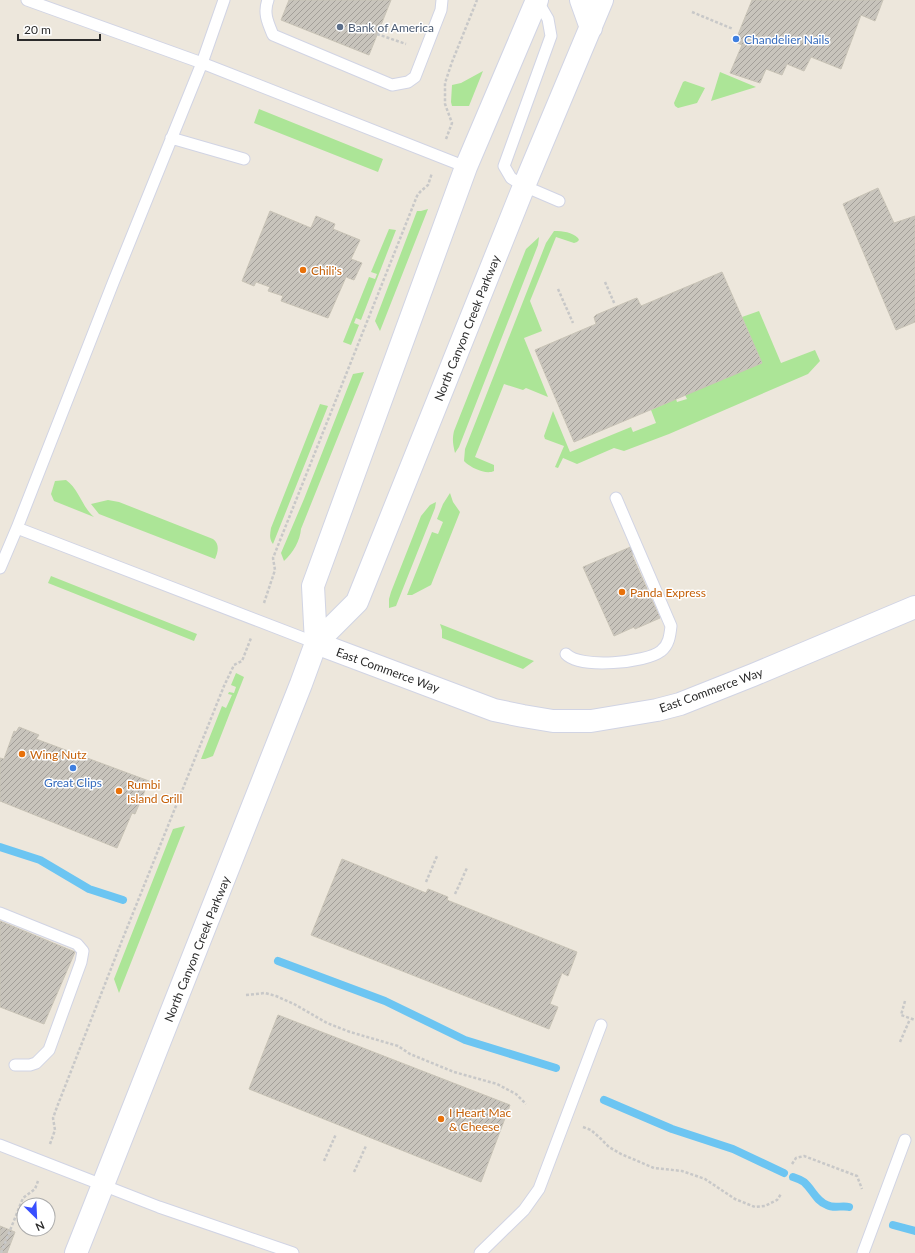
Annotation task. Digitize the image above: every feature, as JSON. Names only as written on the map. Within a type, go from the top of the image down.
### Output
[{"type":"main road","name":"North Canyon Creek Parkway","points":[[76,1253],[296,699],[316,643],[313,586],[466,167],[537,0]]},
{"type":"main road","points":[[581,0],[590,28]]},
{"type":"main road","name":"North Canyon Creek Parkway","points":[[316,643],[357,602],[524,186],[602,0]]},
{"type":"main road","name":"East Commerce Way","points":[[316,643],[494,710],[554,721],[591,721],[639,714],[680,704],[915,607]]},
{"type":"lane","points":[[27,0],[202,63],[466,167]]},
{"type":"lane","points":[[0,568],[18,528],[113,283],[202,63],[224,0]]},
{"type":"lane","points":[[268,0],[266,6],[266,20],[273,35],[392,85],[408,82],[415,77],[441,10],[442,0]]},
{"type":"lane","points":[[537,0],[548,19],[552,36],[504,166],[511,178],[524,186],[559,201]]},
{"type":"lane","points":[[171,138],[244,159]]},
{"type":"lane","points":[[566,654],[581,662],[598,663],[634,661],[662,651],[670,638],[671,626],[616,498]]},
{"type":"lane","points":[[18,528],[316,643]]},
{"type":"lane","points":[[0,913],[77,944],[83,951],[82,962],[49,1050],[36,1063],[30,1065],[15,1065]]},
{"type":"lane","points":[[480,1253],[524,1210],[539,1189],[601,1025]]},
{"type":"lane","points":[[863,1253],[906,1140]]},
{"type":"lane","points":[[0,1145],[159,1207],[293,1253]]},
{"type":"path","points":[[452,123],[445,104],[445,83],[477,0]]},
{"type":"path","points":[[692,12],[734,29]]},
{"type":"path","points":[[378,34],[410,46]]},
{"type":"path","points":[[275,570],[273,558],[416,196],[428,185]]},
{"type":"path","points":[[606,282],[616,305]]},
{"type":"path","points":[[558,289],[573,323]]},
{"type":"path","points":[[55,1130],[53,1118],[121,943],[224,686],[234,665],[242,661]]},
{"type":"path","points":[[426,882],[437,856]]},
{"type":"path","points":[[455,894],[467,868]]},
{"type":"path","points":[[246,995],[265,993],[276,996],[294,1004],[327,1024],[398,1046],[410,1054],[454,1072],[497,1084],[516,1094],[526,1104]]},
{"type":"path","points":[[905,1001],[901,1015],[915,1020]]},
{"type":"path","points":[[900,1042],[910,1019]]},
{"type":"path","points":[[583,1127],[591,1130],[609,1147],[621,1154],[654,1168],[682,1171],[705,1179],[735,1199],[755,1206],[765,1206],[777,1200],[781,1194]]},
{"type":"path","points":[[324,1161],[336,1134]]},
{"type":"path","points":[[354,1172],[366,1146]]},
{"type":"path","points":[[792,1164],[796,1158],[804,1156],[857,1176],[862,1188]]},
{"type":"path","points":[[0,1253],[23,1198],[35,1189]]},
{"type":"green space","points":[[483,71],[469,106],[452,106],[452,85],[461,83]]},
{"type":"green space","points":[[720,72],[756,87],[711,101]]},
{"type":"green space","points":[[685,81],[705,88],[697,103],[678,108],[674,103],[683,82]]},
{"type":"green space","points":[[259,109],[383,159],[378,172],[254,123]]},
{"type":"green space","points":[[428,209],[380,331],[375,321],[417,211]]},
{"type":"green space","points":[[389,229],[396,230],[361,320],[356,318],[354,323],[359,325],[351,345],[343,342],[369,277],[375,279],[377,274],[371,272]]},
{"type":"green space","points":[[554,231],[570,233],[576,236],[579,240],[574,243],[556,237],[530,301],[542,331],[524,338],[548,397],[526,388],[523,390],[504,384],[475,457],[494,465],[494,471],[487,472],[479,470],[464,461],[465,449],[546,243]]},
{"type":"green space","points":[[539,237],[538,245],[459,447],[455,453],[453,442],[454,431],[526,249]]},
{"type":"green space","points":[[759,311],[781,363],[815,350],[820,361],[808,374],[669,434],[624,451],[614,448],[577,464],[563,458],[558,468],[555,467],[564,446],[545,439],[544,436],[553,411],[570,452],[631,427],[633,432],[656,423],[651,410],[676,399],[677,402],[687,399],[685,395],[762,363],[742,317]]},
{"type":"green space","points":[[364,372],[301,529],[298,542],[293,551],[284,561],[281,553],[353,374]]},
{"type":"green space","points":[[320,404],[328,406],[273,544],[270,538],[271,528]]},
{"type":"green space","points":[[66,480],[74,488],[86,508],[94,517],[54,501],[51,494],[55,481]]},
{"type":"green space","points":[[450,493],[453,502],[460,512],[431,585],[412,595],[407,595],[432,532],[438,534],[443,522],[437,519],[443,504]]},
{"type":"green space","points":[[108,500],[119,502],[213,539],[218,546],[215,559],[99,514],[91,504]]},
{"type":"green space","points":[[436,502],[435,508],[396,606],[389,608],[391,592],[421,516],[430,505]]},
{"type":"green space","points":[[51,576],[197,634],[194,641],[48,583]]},
{"type":"green space","points":[[440,624],[534,661],[523,669],[442,638]]},
{"type":"green space","points":[[236,673],[244,677],[213,756],[201,759],[222,706],[226,708],[232,695],[228,694],[229,692],[234,693],[236,687],[231,685]]},
{"type":"green space","points":[[185,826],[119,993],[114,979],[173,829]]},
{"type":"building","name":"Bank of America","points":[[289,0],[391,0],[369,55],[281,20]]},
{"type":"building","points":[[752,0],[883,0],[875,21],[861,15],[841,69],[811,57],[804,71],[787,64],[782,75],[766,69],[760,83],[730,73],[742,45],[735,42]]},
{"type":"building","points":[[878,188],[894,223],[915,216],[915,322],[896,330],[843,204]]},
{"type":"building","name":"Chili's","points":[[270,211],[311,228],[316,216],[335,224],[333,229],[360,240],[351,259],[362,263],[354,280],[346,277],[328,318],[281,301],[283,296],[268,291],[270,287],[256,282],[254,286],[242,281]]},
{"type":"building","points":[[722,272],[762,363],[574,442],[535,350],[596,324],[594,317],[596,315],[634,299],[637,298],[641,306]]},
{"type":"building","name":"Panda Express","points":[[633,546],[636,553],[632,555],[660,618],[614,636],[583,567]]},
{"type":"building","points":[[19,727],[39,735],[36,739],[149,781],[135,814],[132,813],[117,848],[0,801],[0,758],[4,759],[14,731],[16,732]]},
{"type":"building","points":[[342,859],[426,893],[428,889],[448,897],[447,900],[577,952],[568,976],[562,973],[550,1004],[558,1007],[549,1029],[311,935]]},
{"type":"building","points":[[0,921],[75,952],[44,1024],[0,1007]]},
{"type":"building","points":[[278,1015],[510,1105],[481,1182],[249,1089]]},
{"type":"building","points":[[0,1226],[15,1232],[7,1253],[0,1253]]},
{"type":"waterway","points":[[0,847],[40,860],[89,889],[123,900]]},
{"type":"waterway","points":[[278,961],[385,1001],[465,1040],[556,1068]]},
{"type":"waterway","points":[[604,1100],[672,1129],[733,1149],[784,1173]]},
{"type":"waterway","points":[[793,1177],[804,1182],[823,1203],[832,1207],[849,1207]]},
{"type":"waterway","points":[[893,1225],[915,1231]]},
{"type":"place","name":"Bank of America","points":[[340,27]]},
{"type":"place","name":"Chandelier Nails","points":[[736,39]]},
{"type":"place","name":"Chili's","points":[[303,270]]},
{"type":"place","name":"Panda Express","points":[[622,592]]},
{"type":"place","name":"Wing Nutz","points":[[22,754]]},
{"type":"place","name":"Great Clips","points":[[73,768]]},
{"type":"place","name":"Rumbi Island Grill","points":[[119,791]]},
{"type":"place","name":"I Heart Mac & Cheese","points":[[441,1119]]}]
